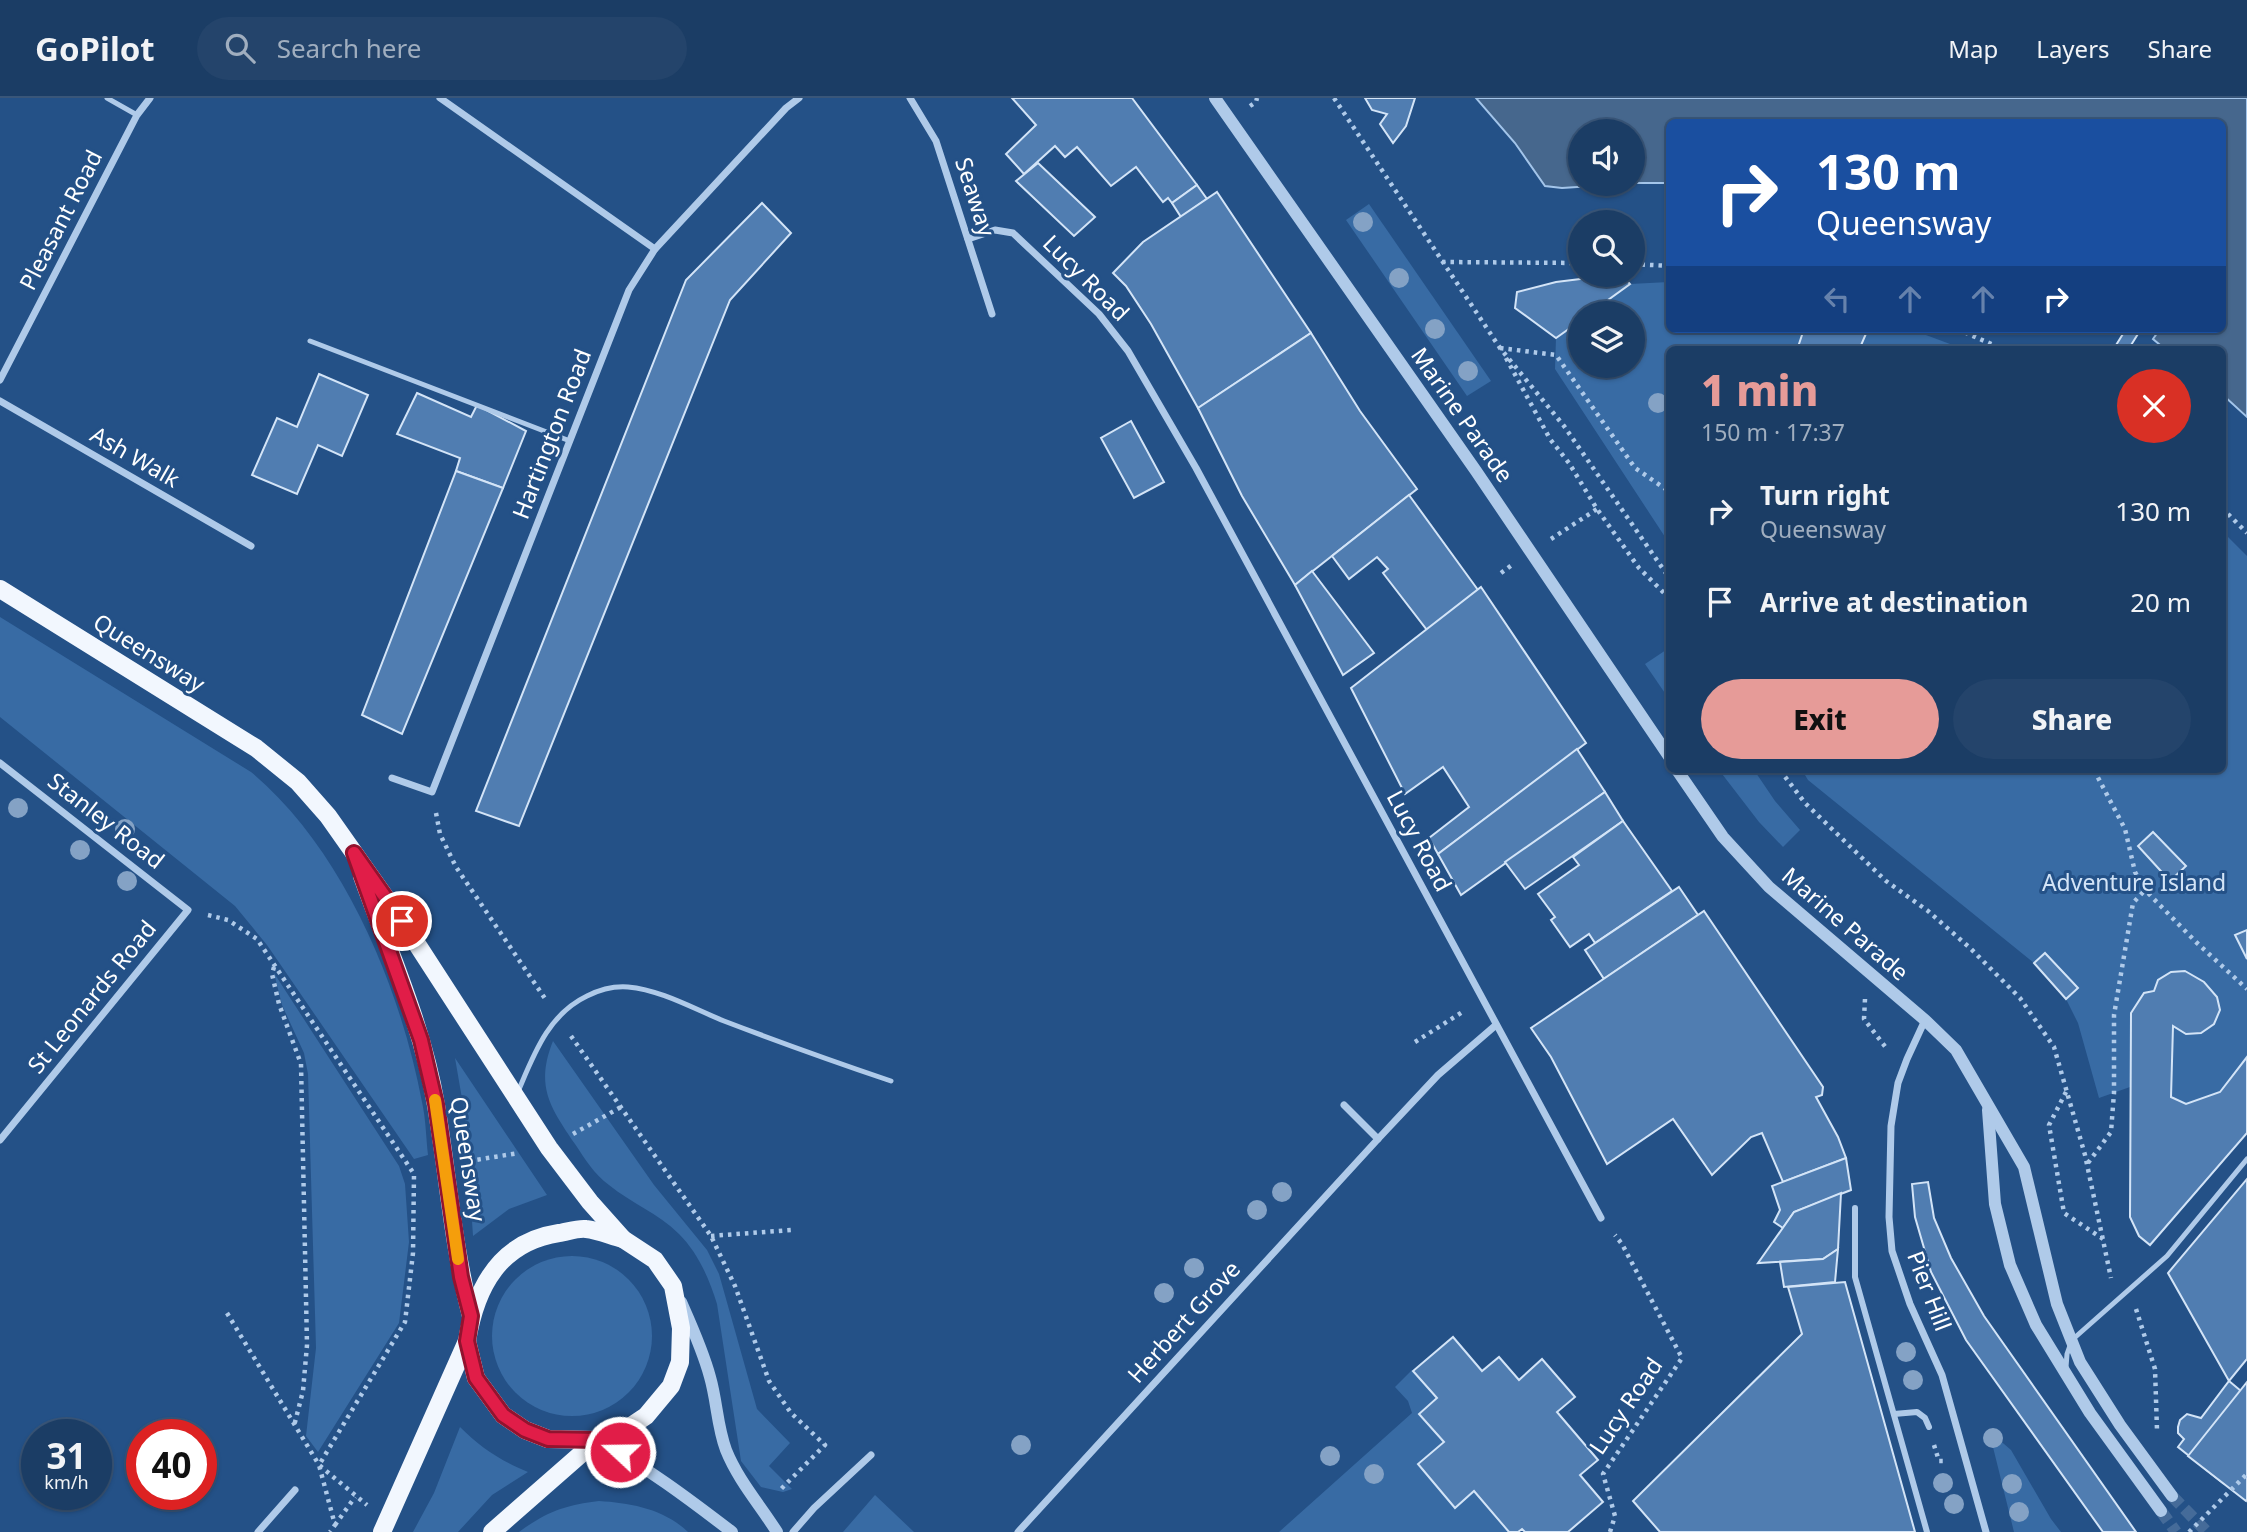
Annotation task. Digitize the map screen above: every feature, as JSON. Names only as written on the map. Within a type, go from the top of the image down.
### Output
[{"type":"main road","name":"Queensway","points":[[0,589],[256,748],[298,782],[328,816],[402,921],[549,1148],[590,1202],[623,1239],[655,1261],[673,1286],[681,1328],[680,1362],[671,1386],[646,1416],[622,1432],[597,1440],[548,1439],[525,1430],[503,1415],[476,1378],[467,1341]]},
{"type":"main road","name":"Queensway","points":[[354,853],[421,1040],[436,1104],[459,1264],[471,1316]]},
{"type":"main road","name":"Queensway","points":[[382,1532],[467,1341],[471,1316],[482,1287],[502,1260],[538,1236],[584,1229],[623,1239]]},
{"type":"main road","name":"Queensway","points":[[492,1532],[597,1440]]},
{"type":"street","name":"Pleasant Road","points":[[0,380],[137,115],[150,98]]},
{"type":"street","points":[[440,98],[655,249]]},
{"type":"street","name":"Hartington Road","points":[[432,792],[629,290],[655,249],[786,108],[799,98]]},
{"type":"street","name":"Seaway","points":[[909,98],[936,141],[992,314]]},
{"type":"street","name":"Marine Parade","points":[[1215,98],[1476,471],[1666,752]]},
{"type":"street","name":"Lucy Road","points":[[968,239],[996,230],[1013,233],[1099,314],[1128,351],[1196,468],[1601,1218]]},
{"type":"street","name":"Ash Walk","points":[[0,401],[251,546]]},
{"type":"street","name":"Stanley Road","points":[[0,763],[188,910]]},
{"type":"street","name":"Marine Parade","points":[[1679,773],[1723,837],[1769,887],[1925,1020],[1956,1050],[2024,1167],[2057,1304],[2081,1362],[2120,1425],[2172,1496]]},
{"type":"street","points":[[392,778],[432,792]]},
{"type":"street","name":"St Leonards Road","points":[[0,1140],[188,910]]},
{"type":"street","name":"Pier Hill","points":[[1925,1020],[1906,1059],[1898,1083],[1891,1126],[1889,1217],[1892,1251],[1910,1304],[1942,1375],[1986,1532]]},
{"type":"street","name":"Herbert Grove","points":[[1018,1532],[1438,1075],[1496,1025]]},
{"type":"street","points":[[1344,1105],[1378,1139]]},
{"type":"street","name":"Marine Parade","points":[[1988,1106],[1995,1204],[2010,1265],[2036,1325],[2090,1413],[2161,1511]]},
{"type":"street","points":[[1855,1208],[1855,1277],[1927,1532]]},
{"type":"street","points":[[673,1286],[696,1334],[727,1451],[741,1480],[777,1532]]},
{"type":"street","points":[[1894,1414],[1917,1412],[1925,1418],[1929,1427]]},
{"type":"street","points":[[597,1440],[683,1494],[732,1532]]},
{"type":"street","points":[[793,1532],[814,1508],[871,1455]]},
{"type":"street","points":[[258,1532],[295,1490]]},
{"type":"lane","points":[[107,98],[137,115]]},
{"type":"lane","points":[[310,341],[570,440]]},
{"type":"lane","points":[[516,1097],[541,1039],[558,1018],[586,996],[607,989],[627,987],[651,992],[765,1037],[891,1081]]},
{"type":"lane","points":[[2065,1372],[2067,1354],[2073,1340],[2167,1256],[2247,1159]]},
{"type":"path","points":[[1334,98],[1500,348],[1564,426],[1666,573]]},
{"type":"path","points":[[1441,262],[1568,263]]},
{"type":"path","points":[[1645,264],[1666,265]]},
{"type":"path","points":[[1966,333],[1996,346]]},
{"type":"path","points":[[1500,348],[1556,355],[1635,468],[1666,489]]},
{"type":"path","points":[[1500,348],[1550,439],[1569,463],[1597,509],[1639,568],[1666,595]]},
{"type":"path","points":[[2226,512],[2247,533]]},
{"type":"path","points":[[1782,773],[1805,803],[1886,881],[1928,911],[2020,998],[2054,1046],[2087,1164],[2112,1279],[2137,1310],[2155,1369],[2155,1427],[2163,1438]]},
{"type":"path","points":[[2096,773],[2125,829],[2135,872],[2145,890],[2247,989]]},
{"type":"path","points":[[432,792],[440,834],[456,866],[558,1018],[711,1236],[735,1286],[769,1381],[792,1413],[825,1445],[762,1508]]},
{"type":"path","points":[[2087,1164],[2111,1132],[2114,1015],[2133,903],[2145,890]]},
{"type":"path","points":[[188,910],[228,920],[257,939],[414,1174],[413,1253],[405,1322],[319,1465],[335,1525]]},
{"type":"path","points":[[274,966],[272,974],[279,1003],[301,1064],[307,1345],[303,1391],[294,1426]]},
{"type":"path","points":[[1866,970],[1864,1019],[1885,1044],[1898,1083]]},
{"type":"path","points":[[1415,1042],[1482,1000]]},
{"type":"path","points":[[2066,1091],[2049,1125],[2064,1213],[2103,1239]]},
{"type":"path","name":"Lucy Road","points":[[1601,1218],[1622,1244],[1682,1358],[1603,1475],[1615,1516],[1610,1532]]},
{"type":"path","points":[[711,1236],[791,1230]]},
{"type":"path","points":[[227,1313],[319,1465],[367,1505]]},
{"type":"path","points":[[2189,1532],[2247,1474]]},
{"type":"path","points":[[330,1532],[355,1497]]},
{"type":"green space","points":[[1369,204],[1491,381],[1467,396],[1346,220]]},
{"type":"green space","points":[[1666,282],[1666,333],[1921,333],[1955,346],[1666,346],[1666,538],[1555,369],[1556,338],[1568,330],[1568,378],[1645,378],[1645,301],[1607,301],[1626,287],[1645,287],[1645,283]]},
{"type":"green space","name":"Adventure Island","points":[[2226,535],[2247,556],[2247,1133],[2150,1245],[2139,1236],[2130,1217],[2130,1087],[2099,1098],[2078,1023],[2066,999],[2078,988],[2045,953],[2034,963],[1808,780],[1804,773],[2226,773]]},
{"type":"green space","points":[[0,617],[251,772],[284,804],[313,840],[340,880],[363,922],[399,1012],[423,1109],[428,1155],[414,1159],[267,945],[235,906],[0,717]]},
{"type":"green space","points":[[1666,650],[1666,695],[1645,664]]},
{"type":"green space","points":[[1721,773],[1756,773],[1800,830],[1783,847],[1759,822]]},
{"type":"green space","points":[[274,973],[399,1166],[405,1184],[409,1242],[399,1323],[318,1452],[306,1436],[316,1348],[308,1074],[304,1053],[282,1005]]},
{"type":"green space","points":[[553,1041],[654,1185],[707,1250],[719,1274],[757,1409],[790,1443],[769,1466],[792,1489],[783,1492],[761,1487],[741,1461],[717,1304],[692,1249],[662,1220],[604,1181],[590,1166],[552,1107],[545,1084],[545,1071]]},
{"type":"green space","points":[[455,1058],[547,1195],[509,1209],[473,1236],[465,1116]]},
{"type":"green space","points":[[572,1256],[603,1262],[629,1279],[646,1305],[652,1336],[646,1367],[629,1393],[603,1410],[572,1416],[541,1410],[515,1393],[498,1367],[492,1336],[498,1305],[515,1279],[541,1262]]},
{"type":"green space","points":[[1412,1370],[1437,1398],[1419,1414],[1444,1442],[1418,1465],[1455,1507],[1474,1491],[1509,1532],[1279,1532],[1412,1413],[1408,1401],[1395,1387]]},
{"type":"green space","points":[[460,1427],[492,1453],[528,1472],[492,1495],[458,1532],[413,1532],[434,1493]]},
{"type":"green space","points":[[1989,1431],[2011,1450],[2061,1532],[2014,1532]]},
{"type":"green space","points":[[875,1495],[914,1532],[843,1532]]},
{"type":"green space","points":[[599,1501],[623,1503],[658,1513],[688,1532],[519,1532],[556,1510]]},
{"type":"shaded area","points":[[1476,98],[2247,98],[2247,417],[2226,398],[2226,346],[2161,346],[2153,339],[2157,333],[2226,333],[2226,119],[1666,119],[1666,183],[1645,183],[1645,119],[1568,119],[1568,188],[1545,186],[1515,143]]},
{"type":"building","points":[[1012,98],[1132,98],[1197,185],[1172,203],[1168,198],[1163,202],[1136,167],[1111,186],[1077,147],[1065,157],[1055,146],[1024,174],[1006,154],[1036,125]]},
{"type":"building","points":[[1365,98],[1415,98],[1406,126],[1393,143],[1380,124],[1387,114],[1372,110]]},
{"type":"building","points":[[1038,163],[1095,217],[1074,236],[1016,181]]},
{"type":"building","points":[[1197,185],[1207,199],[1181,217],[1172,203]]},
{"type":"building","points":[[1217,192],[1311,333],[1198,408],[1151,324],[1126,286],[1113,273],[1143,242]]},
{"type":"building","points":[[762,203],[791,233],[730,300],[519,826],[476,811],[686,280]]},
{"type":"building","points":[[1568,281],[1568,287],[1626,287],[1607,301],[1568,301],[1568,330],[1556,338],[1515,308],[1517,292]]},
{"type":"building","points":[[1311,333],[1360,411],[1417,489],[1295,585],[1242,496],[1198,408]]},
{"type":"building","points":[[1803,333],[1866,333],[1861,346],[1798,346]]},
{"type":"building","points":[[2124,333],[2139,333],[2130,346],[2115,346]]},
{"type":"building","points":[[319,374],[368,395],[342,456],[318,445],[297,494],[252,475],[277,418],[297,427]]},
{"type":"building","points":[[417,393],[471,417],[477,405],[526,431],[503,488],[456,471],[460,458],[397,434]]},
{"type":"building","points":[[1131,421],[1164,482],[1134,498],[1101,438]]},
{"type":"building","points":[[456,471],[503,488],[402,734],[362,715]]},
{"type":"building","points":[[1409,495],[1478,590],[1427,630],[1383,573],[1388,569],[1377,557],[1349,579],[1332,556]]},
{"type":"building","points":[[1312,571],[1374,653],[1343,675],[1295,585]]},
{"type":"building","points":[[1481,587],[1586,743],[1438,854],[1429,838],[1469,807],[1443,767],[1405,794],[1351,688]]},
{"type":"building","points":[[1577,749],[1605,792],[1461,895],[1438,854]]},
{"type":"building","points":[[1605,792],[1623,821],[1525,889],[1505,862]]},
{"type":"building","points":[[1623,821],[1672,891],[1595,943],[1589,934],[1570,947],[1551,920],[1555,917],[1538,894],[1579,865],[1573,857]]},
{"type":"building","points":[[2153,832],[2186,866],[2170,881],[2138,846]]},
{"type":"building","points":[[1679,887],[1698,915],[1604,979],[1585,950]]},
{"type":"building","points":[[1704,911],[1823,1087],[1822,1095],[1816,1097],[1846,1158],[1783,1182],[1762,1133],[1751,1137],[1712,1175],[1673,1119],[1607,1164],[1551,1057],[1531,1028]]},
{"type":"building","points":[[2247,930],[2247,959],[2235,935]]},
{"type":"building","points":[[2045,953],[2078,988],[2066,999],[2034,963]]},
{"type":"building","points":[[2185,971],[2204,982],[2217,997],[2220,1010],[2214,1024],[2201,1033],[2186,1034],[2173,1026],[2171,1097],[2186,1104],[2220,1092],[2247,1057],[2247,1133],[2150,1245],[2139,1236],[2130,1217],[2131,1013],[2144,993],[2154,991],[2158,980],[2171,972]]},
{"type":"building","points":[[1846,1158],[1851,1190],[1794,1212],[1783,1228],[1774,1222],[1780,1210],[1772,1186]]},
{"type":"building","points":[[2247,1179],[2247,1359],[2229,1381],[2168,1273]]},
{"type":"building","points":[[1928,1182],[1934,1218],[1951,1258],[1984,1316],[2136,1532],[2103,1532],[1966,1340],[1931,1272],[1915,1217],[1912,1184]]},
{"type":"building","points":[[1841,1193],[1838,1249],[1823,1259],[1758,1263],[1794,1212]]},
{"type":"building","points":[[1838,1249],[1835,1282],[1784,1287],[1780,1262],[1823,1259]]},
{"type":"building","points":[[1845,1282],[1915,1532],[1660,1532],[1633,1501],[1802,1334],[1788,1287]]},
{"type":"building","points":[[1453,1337],[1482,1371],[1499,1357],[1519,1380],[1542,1359],[1575,1397],[1557,1412],[1598,1460],[1580,1475],[1603,1502],[1568,1532],[1525,1532],[1522,1529],[1509,1532],[1474,1491],[1455,1508],[1418,1464],[1444,1442],[1419,1414],[1437,1398],[1413,1371]]},
{"type":"building","points":[[2229,1381],[2247,1396],[2247,1440],[2223,1483],[2178,1447],[2184,1439],[2178,1433],[2178,1427],[2180,1420],[2187,1414],[2201,1418]]},
{"type":"building","points":[[2247,1382],[2247,1499],[2246,1501],[2188,1456]]},
{"type":"tunnel","points":[[2172,1496],[2207,1532]]},
{"type":"tunnel","points":[[2161,1511],[2176,1532]]},
{"type":"slow traffic","points":[[435,1100],[458,1259]]},
{"type":"route","points":[[402,921],[354,853],[421,1040],[436,1104],[461,1277],[471,1316],[467,1341],[476,1378],[503,1415],[525,1430],[548,1439],[597,1440],[620,1452]]}]
